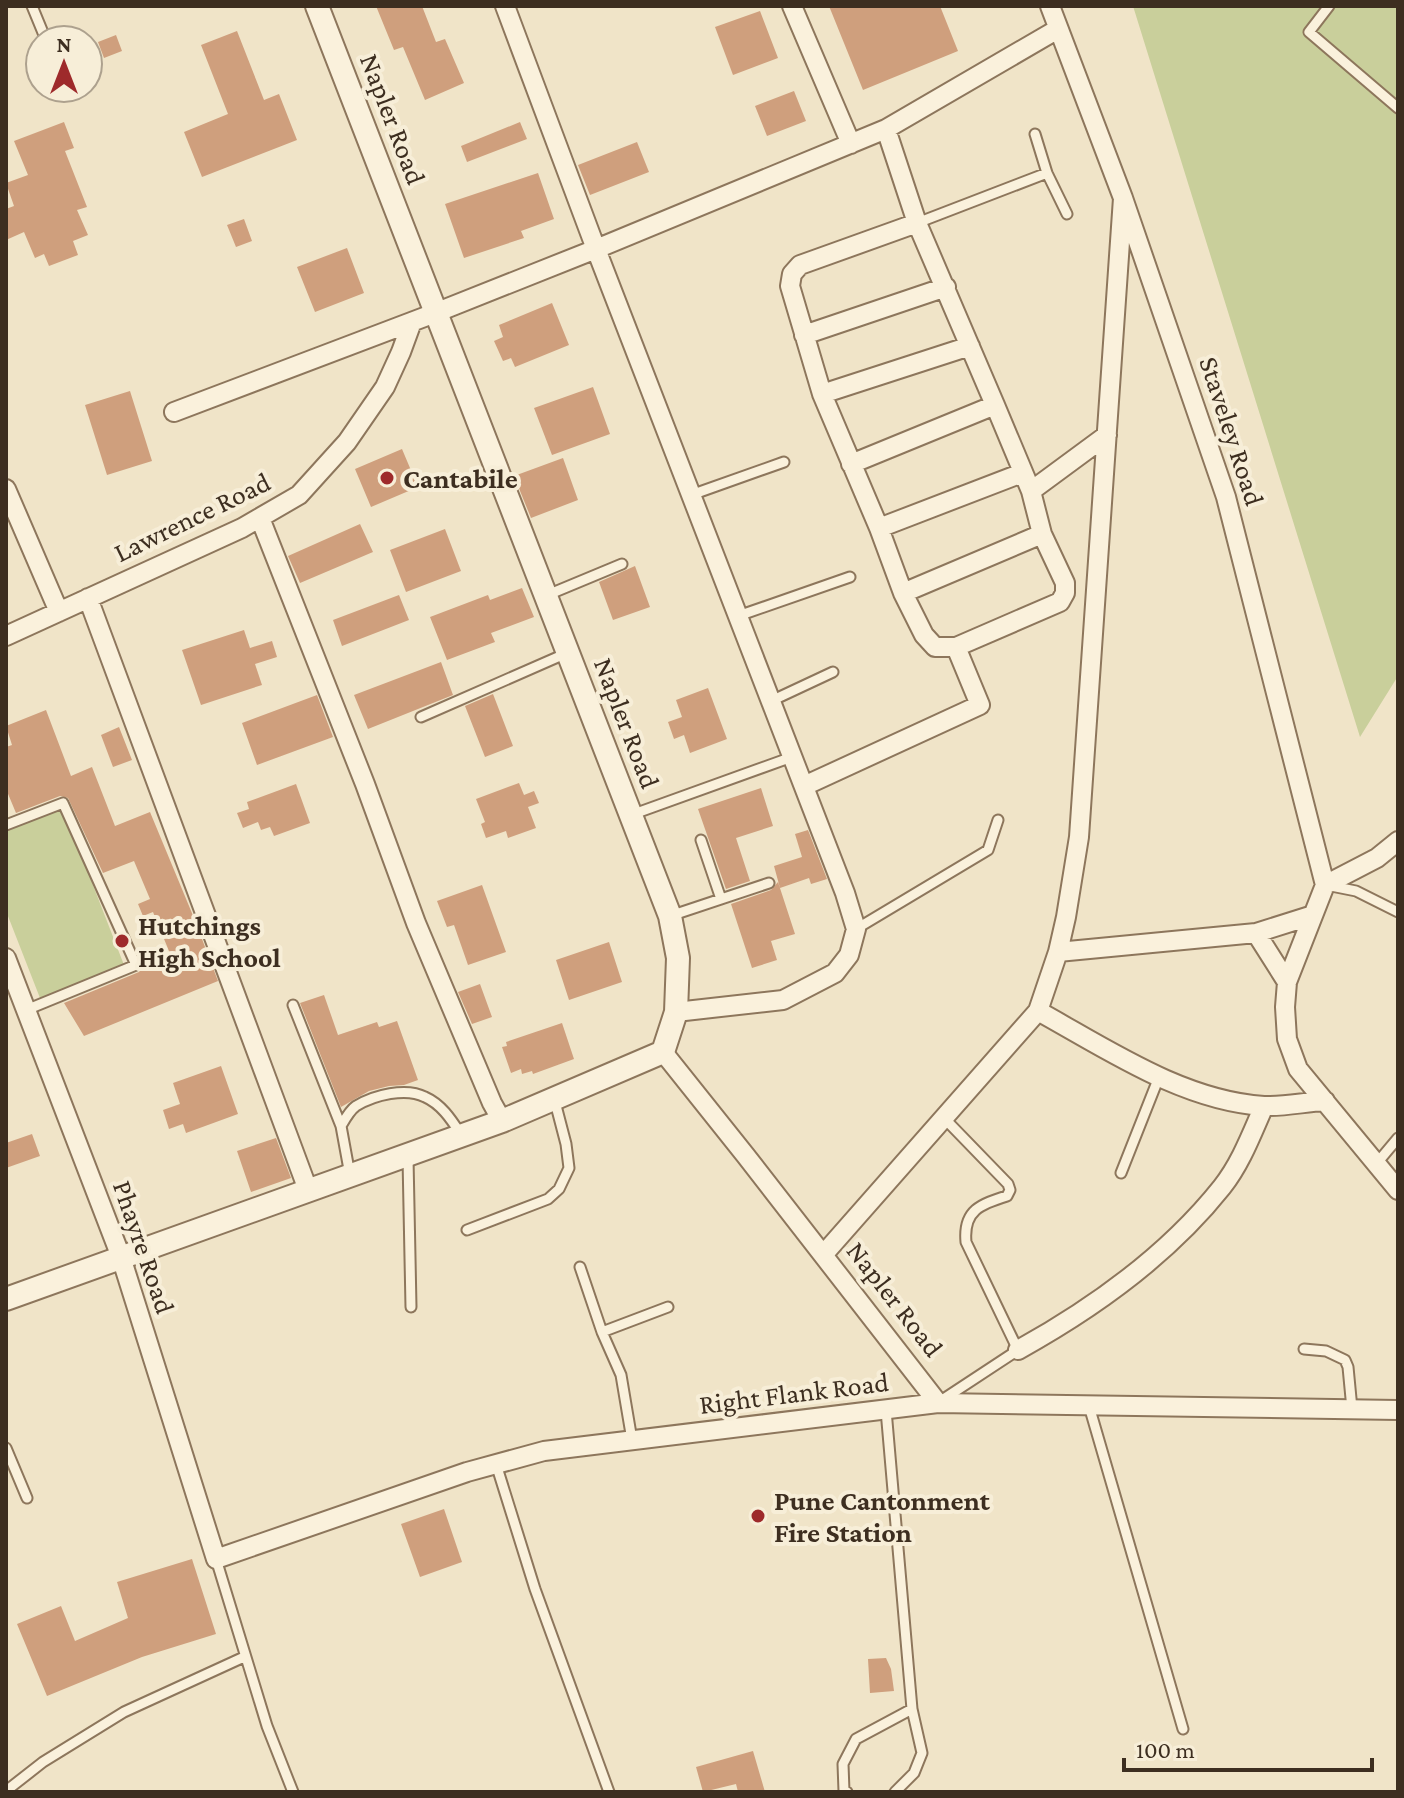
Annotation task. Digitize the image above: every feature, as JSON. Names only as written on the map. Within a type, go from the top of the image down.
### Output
[{"type":"street","name":"Napler Road","points":[[317,6],[670,916],[678,958],[676,1012],[663,1052],[938,1403]]},
{"type":"street","points":[[505,6],[845,893],[856,929],[849,955],[835,973],[783,1000],[676,1012]]},
{"type":"street","points":[[792,6],[851,144]]},
{"type":"street","name":"Staveley Road","points":[[1050,6],[1123,198],[1226,497],[1325,885]]},
{"type":"street","points":[[174,412],[435,313],[886,129],[1058,29]]},
{"type":"street","points":[[886,129],[917,223],[1031,491],[1042,534],[1065,583],[1065,593],[1060,602],[956,647],[935,647],[924,635],[903,593],[822,394],[790,286],[792,274],[800,265],[917,223]]},
{"type":"street","points":[[823,1255],[1038,1011],[1058,952],[1079,837],[1123,198]]},
{"type":"street","points":[[804,335],[946,287]]},
{"type":"street","name":"Lawrence Road","points":[[6,636],[242,528],[299,495],[347,442],[385,387],[412,322]]},
{"type":"street","points":[[822,394],[970,346]]},
{"type":"street","points":[[851,464],[995,405]]},
{"type":"street","points":[[1031,491],[1107,435]]},
{"type":"street","points":[[879,528],[1022,473]]},
{"type":"street","points":[[6,489],[59,612]]},
{"type":"street","points":[[260,518],[416,923],[502,1121]]},
{"type":"street","points":[[903,593],[1042,534]]},
{"type":"street","points":[[88,598],[308,1190]]},
{"type":"street","points":[[804,786],[980,705],[956,647]]},
{"type":"street","points":[[1398,841],[1377,858],[1325,885],[1287,982],[1285,1007],[1287,1039],[1298,1069],[1398,1190]]},
{"type":"street","points":[[1058,952],[1256,933],[1313,915]]},
{"type":"street","points":[[1256,933],[1287,982]]},
{"type":"street","name":"Phayre Road","points":[[6,958],[121,1257],[216,1559]]},
{"type":"street","points":[[1038,1011],[1159,1077],[1211,1097],[1264,1106],[1325,1101]]},
{"type":"street","points":[[6,1299],[502,1121],[663,1052]]},
{"type":"street","points":[[1018,1350],[1061,1327],[1122,1283],[1193,1220],[1224,1185],[1244,1152],[1264,1106]]},
{"type":"street","name":"Right Flank Road","points":[[216,1559],[467,1472],[544,1451],[938,1403],[1398,1410]]},
{"type":"lane","points":[[1329,6],[1309,32],[1398,108]]},
{"type":"lane","points":[[1035,134],[1047,173],[1067,214]]},
{"type":"lane","points":[[917,223],[1047,173]]},
{"type":"lane","points":[[691,495],[784,462]]},
{"type":"lane","points":[[545,596],[622,564]]},
{"type":"lane","points":[[738,616],[850,577]]},
{"type":"lane","points":[[421,717],[567,653]]},
{"type":"lane","points":[[771,701],[833,672]]},
{"type":"lane","points":[[631,815],[792,757]]},
{"type":"lane","points":[[6,825],[63,803],[136,965],[26,1010]]},
{"type":"lane","points":[[856,929],[988,850],[998,820]]},
{"type":"lane","points":[[701,840],[721,899]]},
{"type":"lane","points":[[670,916],[769,883]]},
{"type":"lane","points":[[1325,885],[1356,891],[1398,912]]},
{"type":"lane","points":[[293,1005],[341,1126],[350,1175]]},
{"type":"lane","points":[[1121,1173],[1159,1077]]},
{"type":"lane","points":[[341,1126],[353,1107],[369,1100],[408,1092],[423,1096],[439,1106],[462,1135]]},
{"type":"lane","points":[[467,1230],[548,1199],[559,1189],[569,1168],[554,1098]]},
{"type":"lane","points":[[938,1403],[1018,1350],[966,1242],[965,1228],[970,1216],[981,1206],[1007,1196],[1010,1190],[1008,1184],[945,1119]]},
{"type":"lane","points":[[1377,1163],[1398,1138]]},
{"type":"lane","points":[[408,1154],[411,1307]]},
{"type":"lane","points":[[580,1267],[602,1332],[621,1375],[632,1440]]},
{"type":"lane","points":[[602,1332],[668,1307]]},
{"type":"lane","points":[[1304,1349],[1326,1351],[1345,1360],[1352,1409]]},
{"type":"lane","points":[[1089,1406],[1183,1729]]},
{"type":"lane","points":[[886,1410],[912,1709],[922,1753],[914,1773],[895,1792]]},
{"type":"lane","points":[[6,1448],[27,1498]]},
{"type":"lane","points":[[496,1464],[535,1589],[609,1792]]},
{"type":"lane","points":[[216,1559],[244,1657],[293,1792]]},
{"type":"lane","points":[[6,1791],[43,1762],[124,1712],[244,1657]]},
{"type":"lane","points":[[847,1792],[844,1791],[843,1764],[856,1739],[912,1709]]},
{"type":"green space","points":[[1133,6],[1398,6],[1398,676],[1360,737]]},
{"type":"green space","points":[[61,803],[124,965],[40,998],[6,911],[6,824]]},
{"type":"building","points":[[376,6],[422,6],[436,42],[445,39],[464,83],[425,100],[403,47],[394,50]]},
{"type":"building","points":[[829,6],[940,6],[958,51],[863,90]]},
{"type":"building","points":[[760,11],[778,58],[733,75],[715,27]]},
{"type":"building","points":[[237,31],[264,100],[279,94],[297,140],[202,177],[184,132],[228,114],[201,45]]},
{"type":"building","points":[[116,35],[122,51],[104,58],[104,40]]},
{"type":"building","points":[[794,91],[806,121],[767,136],[755,106]]},
{"type":"building","points":[[64,122],[74,148],[65,151],[87,207],[77,210],[88,235],[73,241],[78,255],[49,266],[44,254],[35,258],[24,232],[6,240],[6,209],[14,206],[6,183],[28,175],[14,141]]},
{"type":"building","points":[[520,122],[527,139],[467,162],[461,146]]},
{"type":"building","points":[[637,142],[649,172],[590,195],[578,165]]},
{"type":"building","points":[[538,173],[554,219],[521,231],[524,238],[464,258],[445,204]]},
{"type":"building","points":[[244,219],[252,241],[236,247],[227,225]]},
{"type":"building","points":[[347,248],[364,293],[315,312],[297,267]]},
{"type":"building","points":[[552,303],[569,345],[515,367],[511,358],[503,361],[494,341],[503,337],[499,325]]},
{"type":"building","points":[[593,387],[610,434],[552,455],[534,408]]},
{"type":"building","points":[[130,391],[152,461],[107,475],[85,405]]},
{"type":"building","name":"Cantabile","points":[[402,449],[418,487],[371,507],[355,469]]},
{"type":"building","points":[[563,458],[578,500],[531,518],[514,476]]},
{"type":"building","points":[[360,524],[373,552],[300,583],[288,556]]},
{"type":"building","points":[[445,529],[461,571],[406,592],[390,550]]},
{"type":"building","points":[[635,566],[650,607],[613,620],[599,582]]},
{"type":"building","points":[[522,588],[534,617],[491,633],[495,642],[447,660],[430,617],[488,595],[490,600]]},
{"type":"building","points":[[399,595],[409,620],[342,646],[333,620]]},
{"type":"building","points":[[244,630],[250,648],[272,641],[277,657],[255,664],[262,685],[201,705],[182,650]]},
{"type":"building","points":[[441,662],[453,695],[368,729],[354,695]]},
{"type":"building","points":[[708,688],[727,739],[690,753],[684,735],[674,739],[668,722],[682,717],[676,700]]},
{"type":"building","points":[[493,694],[513,746],[485,757],[465,706]]},
{"type":"building","points":[[317,695],[333,737],[257,765],[242,723]]},
{"type":"building","points":[[46,710],[71,776],[92,767],[115,826],[150,812],[218,981],[84,1036],[64,1003],[171,956],[153,912],[143,916],[138,904],[150,899],[134,861],[103,873],[68,798],[60,796],[16,813],[6,789],[6,747],[12,745],[6,726]]},
{"type":"building","points":[[119,727],[132,760],[113,767],[101,735]]},
{"type":"building","points":[[519,783],[524,795],[534,791],[539,803],[528,807],[536,828],[508,838],[506,831],[486,838],[481,824],[485,822],[476,799]]},
{"type":"building","points":[[296,784],[310,823],[274,836],[270,827],[261,830],[258,822],[243,828],[237,813],[249,809],[247,802]]},
{"type":"building","points":[[761,788],[773,826],[736,838],[750,881],[726,889],[698,809]]},
{"type":"building","points":[[808,830],[827,879],[811,884],[809,878],[780,888],[774,866],[802,857],[795,834]]},
{"type":"building","points":[[778,882],[795,934],[771,941],[777,960],[752,968],[731,904],[771,890]]},
{"type":"building","points":[[482,885],[506,952],[468,965],[454,925],[447,927],[437,901]]},
{"type":"building","points":[[609,942],[622,982],[569,1000],[556,960]]},
{"type":"building","points":[[480,984],[492,1017],[472,1024],[458,992]]},
{"type":"building","points":[[324,995],[338,1035],[377,1022],[379,1027],[397,1021],[418,1080],[369,1091],[341,1107],[300,1003]]},
{"type":"building","points":[[562,1023],[574,1059],[533,1074],[532,1071],[522,1074],[521,1069],[511,1073],[502,1047],[507,1046],[506,1042]]},
{"type":"building","points":[[221,1066],[238,1114],[186,1133],[183,1124],[169,1129],[163,1110],[180,1104],[173,1083]]},
{"type":"building","points":[[32,1134],[40,1156],[6,1168],[6,1143]]},
{"type":"building","points":[[276,1138],[291,1178],[251,1192],[237,1151]]},
{"type":"building","points":[[444,1509],[462,1562],[420,1577],[401,1524]]},
{"type":"building","points":[[192,1559],[216,1634],[142,1657],[47,1696],[17,1624],[61,1606],[75,1641],[128,1618],[117,1582]]},
{"type":"building","points":[[886,1658],[894,1691],[870,1693],[868,1659]]},
{"type":"building","points":[[753,1751],[765,1792],[738,1792],[736,1784],[703,1792],[696,1767]]},
{"type":"place","name":"Cantabile","points":[[387,478]]},
{"type":"place","name":"Hutchings High School","points":[[122,941]]},
{"type":"place","name":"Pune Cantonment Fire Station","points":[[758,1516]]}]
